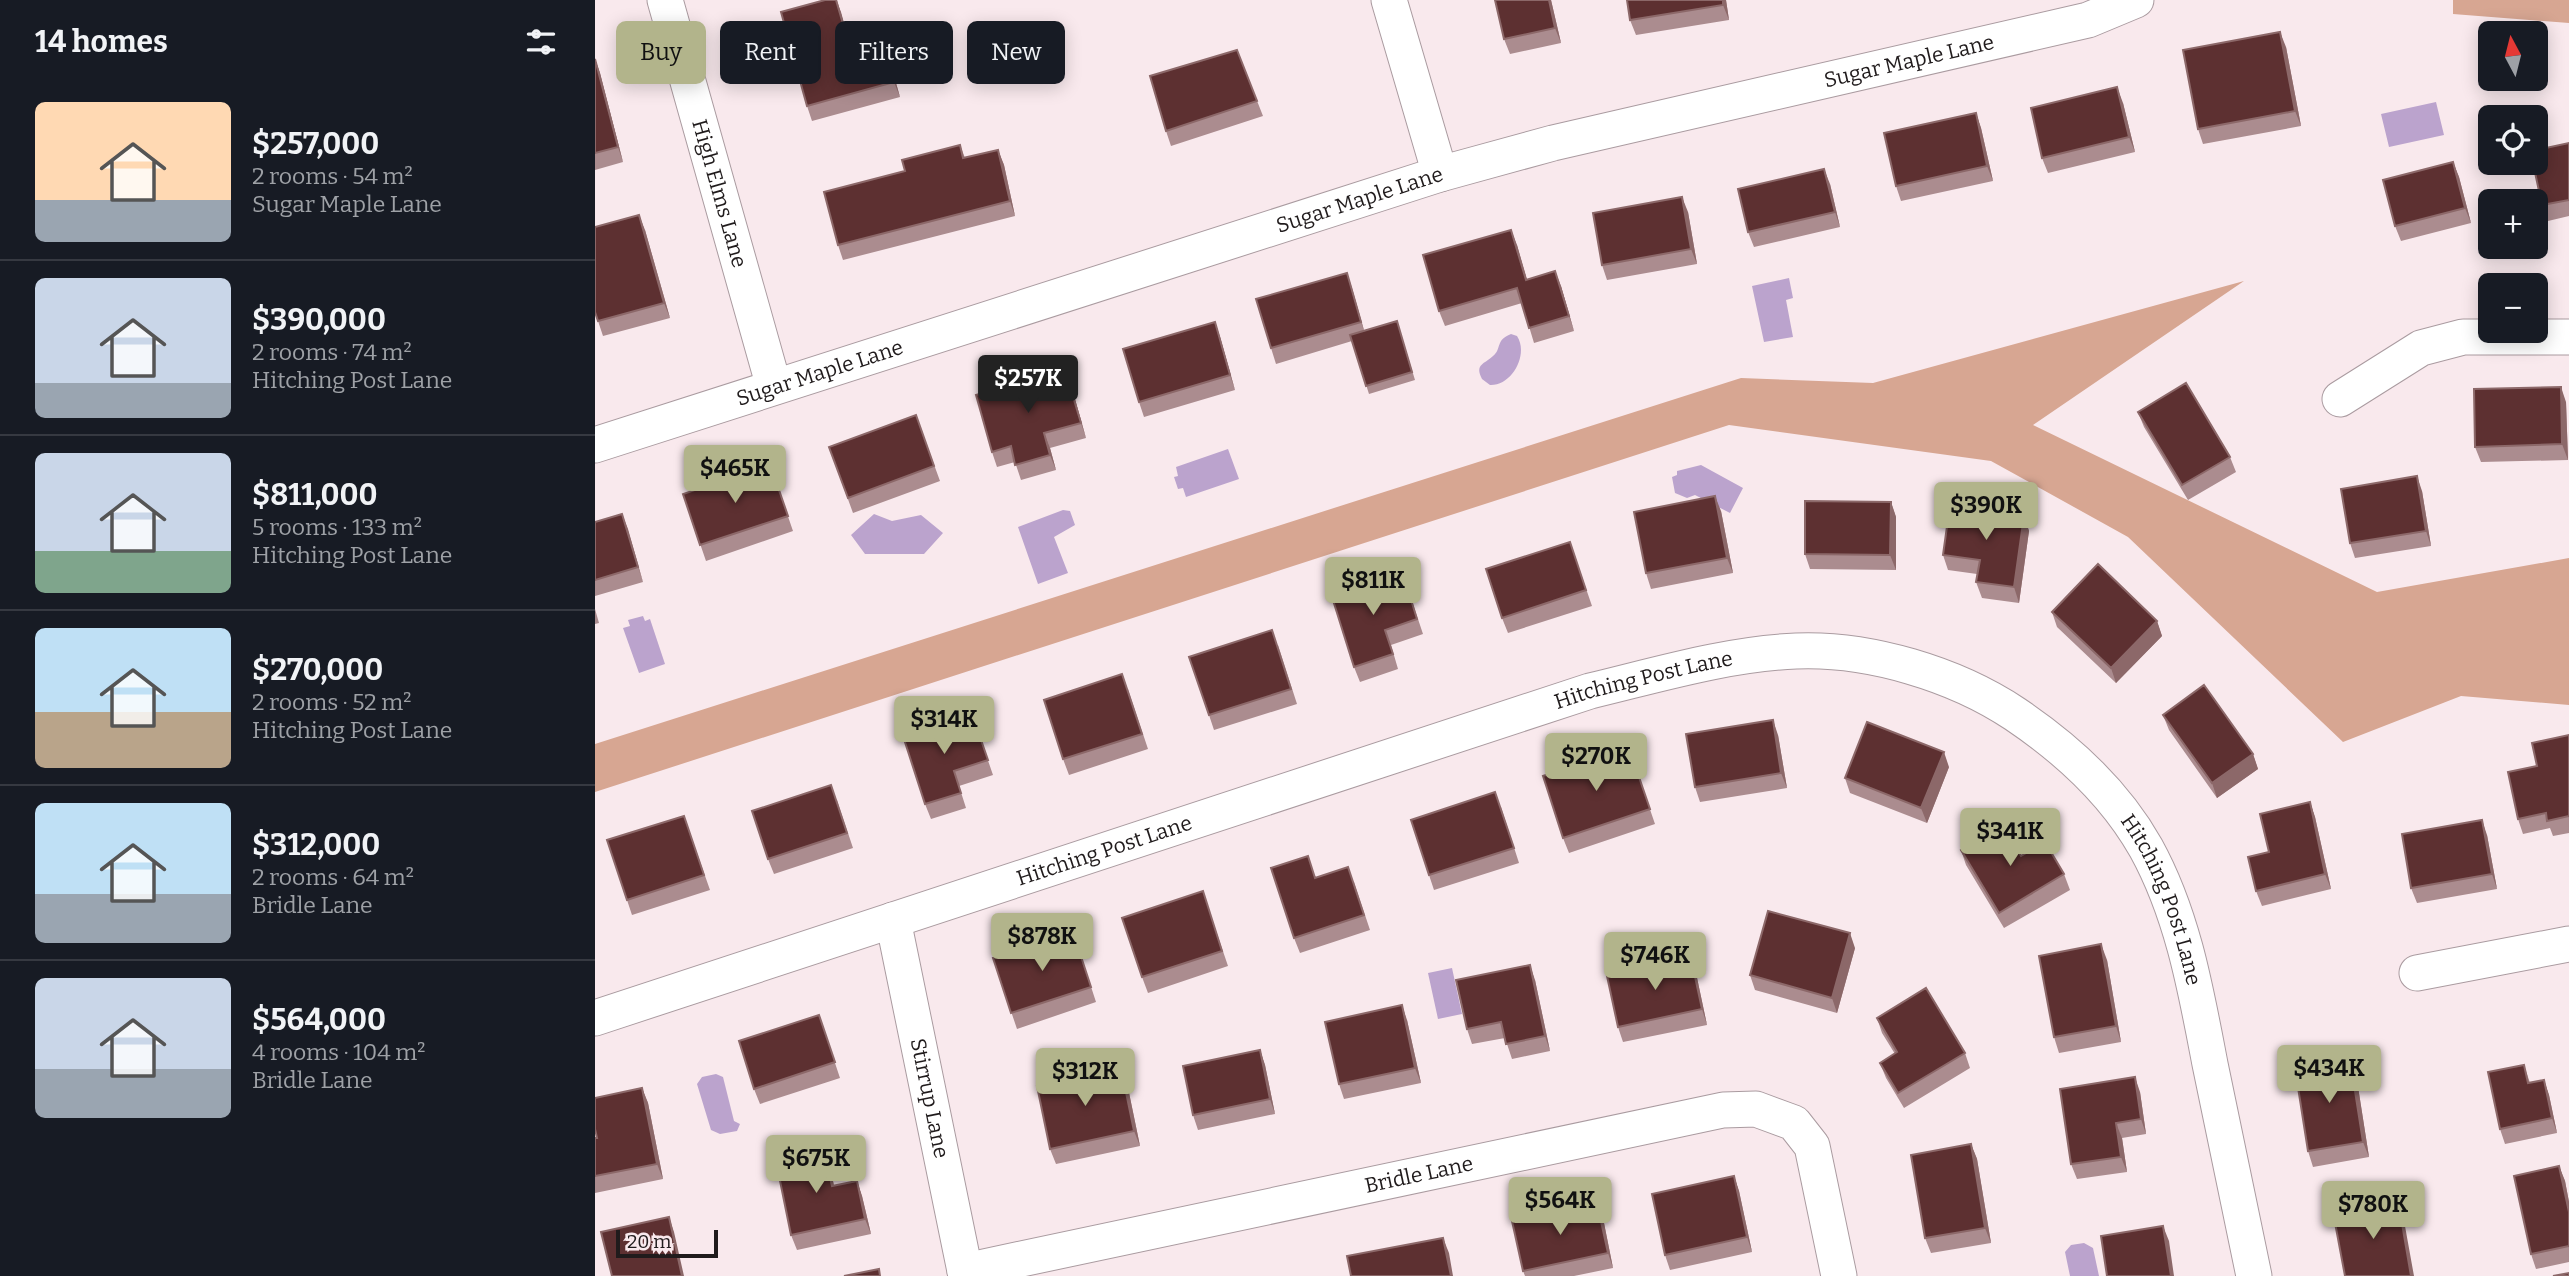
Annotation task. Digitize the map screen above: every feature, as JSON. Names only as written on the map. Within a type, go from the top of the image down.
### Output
[{"type":"street","name":"High Elms Lane","points":[[665,0],[774,387]]},
{"type":"street","points":[[1389,0],[1440,174]]},
{"type":"street","name":"Sugar Maple Lane","points":[[595,446],[1440,174],[1553,143],[2088,20],[2136,0]]},
{"type":"street","points":[[2340,399],[2421,348],[2463,337],[2569,337]]},
{"type":"street","name":"Hitching Post Lane","points":[[595,1018],[1590,691],[1724,660],[1797,651],[1879,659],[1924,671],[1983,693],[2058,744],[2101,786],[2145,847],[2175,912],[2195,990],[2253,1276]]},
{"type":"street","name":"Stirrup Lane","points":[[893,920],[966,1273]]},
{"type":"street","points":[[2417,973],[2569,944]]},
{"type":"street","name":"Bridle Lane","points":[[966,1273],[1723,1110],[1756,1109],[1794,1123],[1812,1146],[1839,1276]]},
{"type":"shaded area","points":[[2453,0],[2569,0],[2569,23],[2453,14]]},
{"type":"shaded area","points":[[2436,102],[2444,135],[2389,147],[2381,114]]},
{"type":"shaded area","points":[[1789,278],[1793,298],[1786,300],[1793,337],[1764,342],[1752,286]]},
{"type":"shaded area","points":[[2244,281],[2033,425],[2377,592],[2569,558],[2569,705],[2461,696],[2343,742],[2128,537],[1991,461],[1729,425],[595,792],[595,744],[1741,378],[1873,383]]},
{"type":"shaded area","points":[[1511,334],[1517,336],[1520,343],[1520,360],[1505,380],[1490,385],[1482,379],[1480,367],[1496,353],[1503,339]]},
{"type":"shaded area","points":[[1228,449],[1239,479],[1186,497],[1183,488],[1178,489],[1174,477],[1178,476],[1176,467]]},
{"type":"shaded area","points":[[1701,465],[1743,488],[1730,513],[1695,495],[1687,498],[1675,493],[1672,477],[1677,475],[1677,471]]},
{"type":"shaded area","points":[[1063,510],[1070,511],[1075,525],[1054,537],[1068,573],[1038,584],[1018,527]]},
{"type":"shaded area","points":[[874,514],[892,521],[921,515],[943,533],[924,554],[865,554],[851,535]]},
{"type":"shaded area","points":[[643,616],[645,621],[650,619],[665,664],[639,673],[623,628],[630,626],[628,620]]},
{"type":"shaded area","points":[[1452,968],[1462,1014],[1438,1019],[1428,973]]},
{"type":"shaded area","points":[[716,1074],[723,1077],[734,1121],[740,1124],[737,1131],[720,1134],[711,1130],[697,1084],[702,1077]]},
{"type":"shaded area","points":[[2084,1243],[2093,1248],[2099,1276],[2070,1276],[2065,1252],[2071,1245]]},
{"type":"building","points":[[825,0],[836,0],[842,21],[835,21],[835,84],[887,84],[807,106],[801,84],[821,84],[821,21],[783,21],[781,12]]},
{"type":"building","points":[[1495,0],[1549,0],[1555,28],[1504,39]]},
{"type":"building","points":[[1627,0],[1723,0],[1723,5],[1630,20]]},
{"type":"building","points":[[2280,32],[2295,111],[2198,129],[2183,50]]},
{"type":"building","points":[[1237,50],[1257,101],[1166,131],[1150,76]]},
{"type":"building","points":[[595,59],[618,147],[595,153]]},
{"type":"building","points":[[2117,87],[2129,137],[2042,158],[2031,108]]},
{"type":"building","points":[[1976,113],[1987,166],[1896,186],[1884,133]]},
{"type":"building","points":[[2569,143],[2569,200],[2548,204],[2548,189],[2539,189],[2536,175],[2548,175],[2548,147]]},
{"type":"building","points":[[960,145],[963,158],[998,150],[1010,201],[838,245],[824,192],[905,171],[902,160]]},
{"type":"building","points":[[2453,162],[2465,208],[2395,226],[2383,180]]},
{"type":"building","points":[[1824,169],[1835,212],[1748,232],[1738,189]]},
{"type":"building","points":[[1682,197],[1691,249],[1602,265],[1593,213]]},
{"type":"building","points":[[639,215],[664,303],[598,321],[595,312],[595,227]]},
{"type":"building","points":[[1511,230],[1526,280],[1555,271],[1569,316],[1529,328],[1517,288],[1439,311],[1423,255]]},
{"type":"building","points":[[1347,273],[1361,322],[1271,348],[1256,299]]},
{"type":"building","points":[[1397,321],[1412,372],[1366,386],[1350,335]]},
{"type":"building","points":[[1215,322],[1230,375],[1139,402],[1123,349]]},
{"type":"building","points":[[1065,370],[1081,423],[1044,433],[1050,455],[1015,465],[1011,446],[992,452],[976,395]]},
{"type":"building","points":[[2186,383],[2230,457],[2182,485],[2138,412]]},
{"type":"building","points":[[2561,387],[2562,444],[2475,447],[2474,389]]},
{"type":"building","points":[[916,415],[934,466],[848,498],[829,447]]},
{"type":"building","points":[[770,464],[788,516],[700,545],[683,494]]},
{"type":"building","points":[[2417,476],[2426,531],[2350,543],[2341,489]]},
{"type":"building","points":[[1715,496],[1727,558],[1646,573],[1634,512]]},
{"type":"building","points":[[1805,501],[1891,502],[1890,555],[1805,554]]},
{"type":"building","points":[[1950,505],[2024,516],[2014,587],[1976,582],[1980,560],[1943,555]]},
{"type":"building","points":[[622,514],[638,567],[595,580],[595,522]]},
{"type":"building","points":[[1570,542],[1586,590],[1502,618],[1486,569]]},
{"type":"building","points":[[2098,564],[2157,621],[2111,668],[2052,612]]},
{"type":"building","points":[[1403,574],[1417,619],[1385,630],[1393,654],[1354,667],[1332,597]]},
{"type":"building","points":[[1272,630],[1291,689],[1209,715],[1189,657]]},
{"type":"building","points":[[1122,674],[1142,734],[1063,759],[1044,700]]},
{"type":"building","points":[[2204,685],[2253,754],[2212,783],[2163,715]]},
{"type":"building","points":[[972,714],[988,760],[954,771],[961,793],[925,804],[903,736]]},
{"type":"building","points":[[1773,720],[1781,773],[1695,787],[1686,734]]},
{"type":"building","points":[[1867,722],[1944,752],[1921,808],[1845,778]]},
{"type":"building","points":[[2569,735],[2569,816],[2547,821],[2546,813],[2518,819],[2508,772],[2537,766],[2532,743]]},
{"type":"building","points":[[1629,748],[1650,809],[1563,838],[1543,776]]},
{"type":"building","points":[[831,785],[847,833],[768,859],[752,811]]},
{"type":"building","points":[[1495,792],[1514,848],[1429,875],[1411,820]]},
{"type":"building","points":[[2310,802],[2325,874],[2256,891],[2248,857],[2269,852],[2260,814]]},
{"type":"building","points":[[684,816],[704,875],[627,900],[607,840]]},
{"type":"building","points":[[2482,820],[2492,874],[2411,888],[2402,834]]},
{"type":"building","points":[[2002,825],[2021,856],[2045,842],[2064,874],[1999,913],[1961,850]]},
{"type":"building","points":[[1308,856],[1315,878],[1348,867],[1364,915],[1294,938],[1271,868]]},
{"type":"building","points":[[1203,891],[1222,951],[1142,977],[1122,918]]},
{"type":"building","points":[[1768,911],[1850,933],[1832,998],[1750,975]]},
{"type":"building","points":[[1073,932],[1091,987],[1011,1013],[993,958]]},
{"type":"building","points":[[2101,944],[2116,1026],[2054,1037],[2039,956]]},
{"type":"building","points":[[1691,958],[1702,1009],[1618,1027],[1607,976]]},
{"type":"building","points":[[1530,965],[1545,1036],[1506,1044],[1501,1022],[1467,1029],[1456,980]]},
{"type":"building","points":[[1926,988],[1965,1053],[1898,1093],[1880,1063],[1897,1052],[1877,1018]]},
{"type":"building","points":[[1402,1005],[1415,1068],[1339,1084],[1325,1022]]},
{"type":"building","points":[[819,1015],[835,1062],[754,1089],[739,1041]]},
{"type":"building","points":[[1260,1050],[1270,1099],[1193,1115],[1183,1066]]},
{"type":"building","points":[[2350,1059],[2363,1142],[2308,1151],[2295,1068]]},
{"type":"building","points":[[2524,1065],[2528,1083],[2544,1080],[2552,1118],[2500,1129],[2488,1072]]},
{"type":"building","points":[[1121,1068],[1134,1131],[1050,1149],[1037,1086]]},
{"type":"building","points":[[2135,1077],[2141,1119],[2116,1123],[2121,1157],[2071,1164],[2060,1089]]},
{"type":"building","points":[[642,1088],[657,1164],[595,1176],[595,1098]]},
{"type":"building","points":[[1971,1144],[1985,1228],[1925,1238],[1911,1155]]},
{"type":"building","points":[[824,1151],[832,1186],[857,1181],[865,1219],[791,1235],[776,1161]]},
{"type":"building","points":[[2559,1166],[2569,1212],[2569,1246],[2531,1254],[2514,1176]]},
{"type":"building","points":[[1734,1176],[1747,1237],[1665,1255],[1652,1194]]},
{"type":"building","points":[[2398,1200],[2411,1276],[2345,1276],[2333,1212]]},
{"type":"building","points":[[1597,1203],[1608,1253],[1523,1271],[1512,1221]]},
{"type":"building","points":[[669,1217],[682,1276],[612,1276],[601,1232]]},
{"type":"building","points":[[2163,1226],[2171,1276],[2107,1276],[2101,1236]]},
{"type":"building","points":[[1443,1238],[1451,1276],[1351,1276],[1347,1256]]},
{"type":"building","points":[[879,1269],[880,1276],[844,1276]]}]
